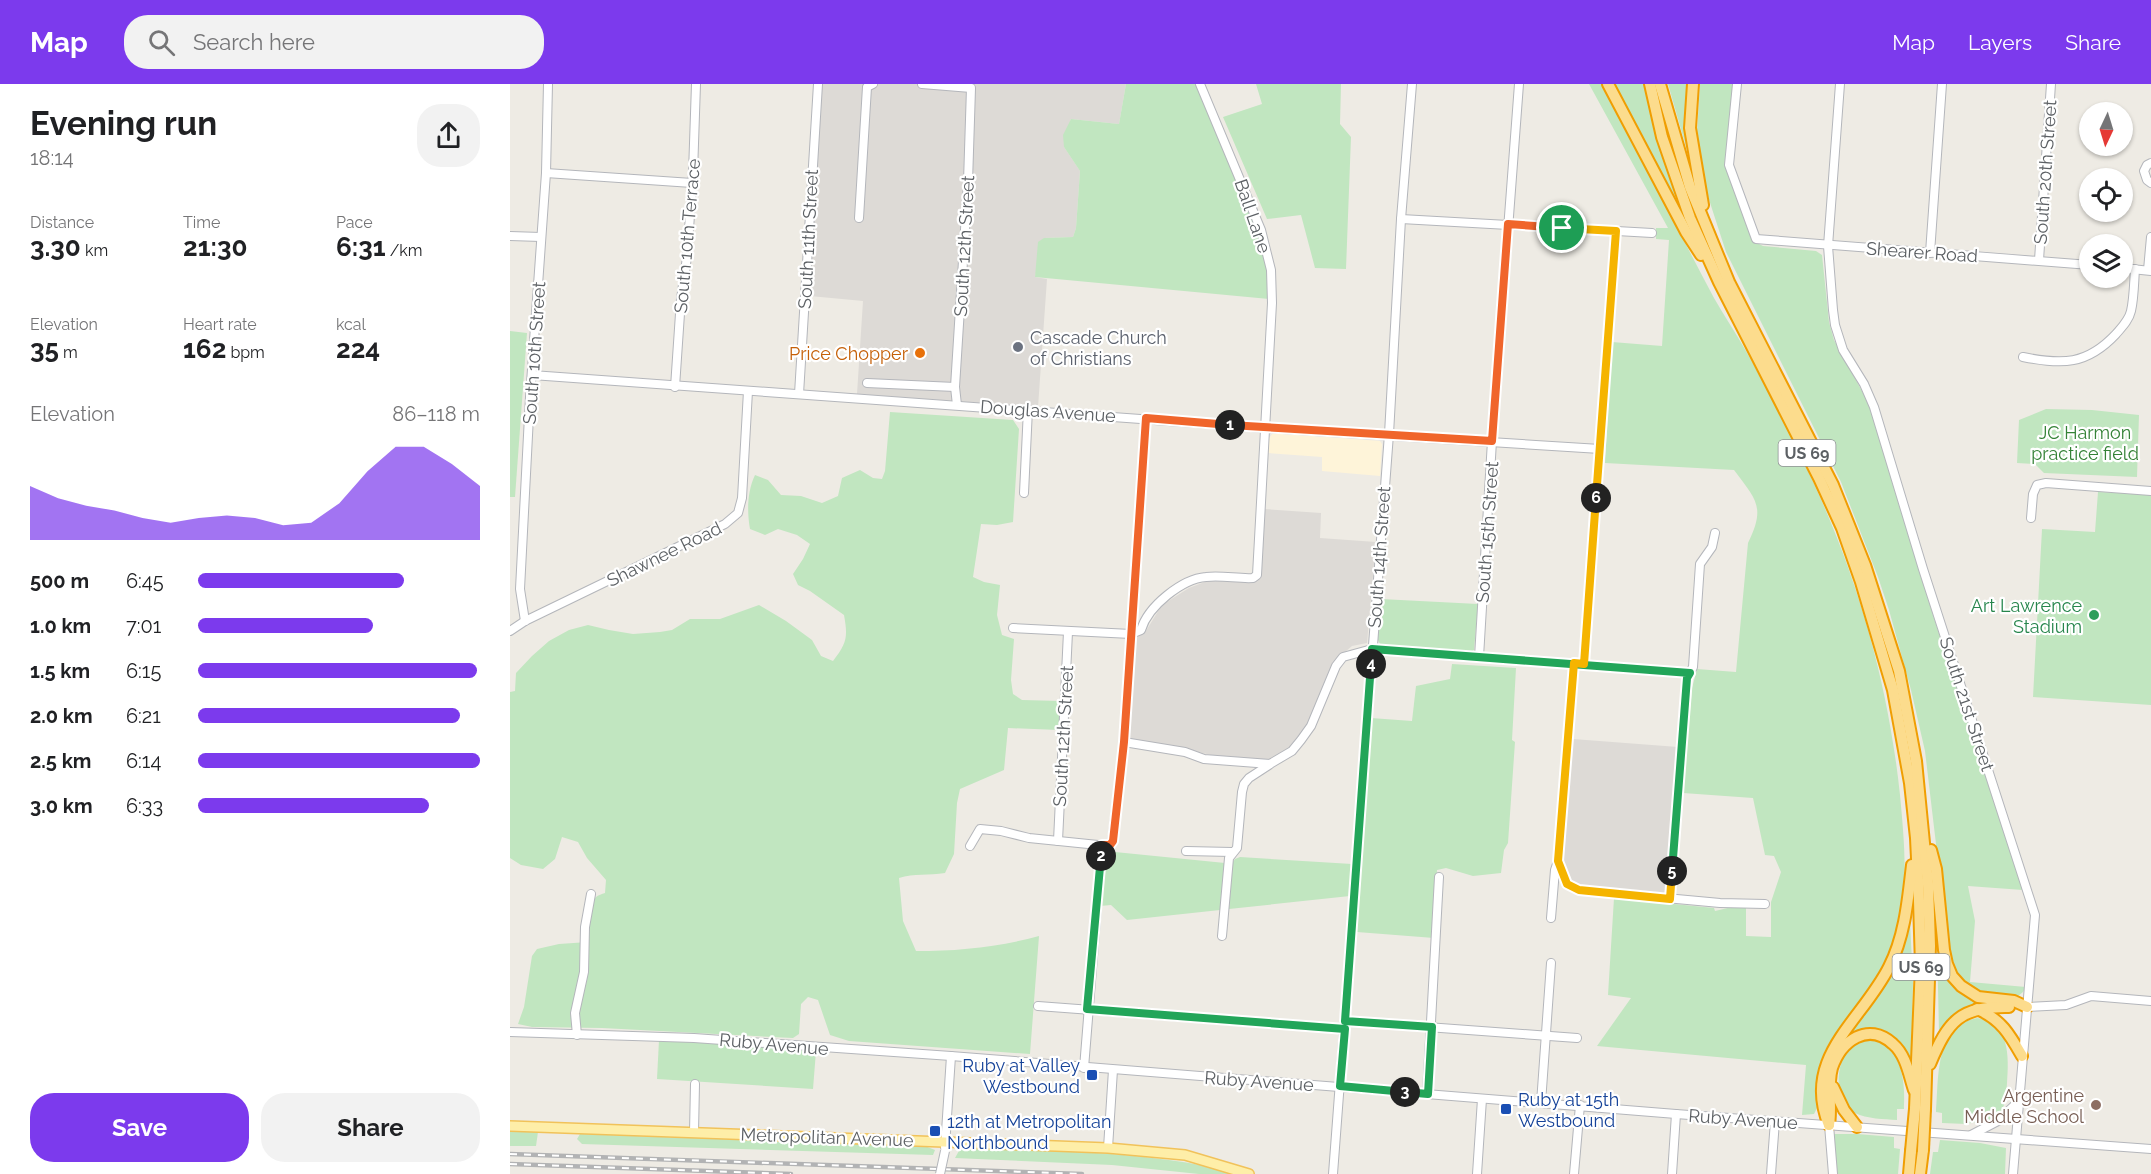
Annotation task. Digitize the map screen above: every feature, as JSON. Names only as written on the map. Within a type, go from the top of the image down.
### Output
[{"type":"highway","points":[[1608,84],[1686,232],[1719,282]]},
{"type":"highway","name":"US 69","points":[[1650,84],[1662,137],[1690,219],[1719,282],[1820,478],[1842,528],[1862,582],[1895,700],[1903,739],[1916,838],[1921,964],[1916,1095],[1920,1109]]},
{"type":"highway","name":"US 69","points":[[1660,84],[1687,177],[1729,282],[1833,485],[1855,535],[1899,671],[1913,740],[1928,884],[1930,946],[1927,1069],[1920,1109],[1917,1150],[1920,1174]]},
{"type":"highway","points":[[1693,84],[1690,128],[1709,232]]},
{"type":"highway","points":[[1923,822],[1936,869],[1944,950],[1952,976],[1960,986],[1978,997],[2014,1001],[2027,1007]]},
{"type":"highway","points":[[1829,1125],[1823,1110],[1824,1071],[1827,1059],[1890,967],[1906,916],[1916,838]]},
{"type":"highway","points":[[1927,1069],[1940,1040],[1956,1020],[1977,1009],[2027,1007]]},
{"type":"highway","points":[[1977,1009],[1990,1014],[2002,1024],[2022,1056]]},
{"type":"highway","points":[[1829,1125],[1832,1068],[1846,1044],[1856,1037],[1867,1034],[1878,1035],[1894,1044],[1900,1052],[1916,1095]]},
{"type":"highway","points":[[1830,1081],[1844,1110],[1857,1127]]},
{"type":"highway","name":"US 69","points":[[1909,1174],[1917,1150]]},
{"type":"main road","name":"Metropolitan Avenue","points":[[510,1125],[1108,1148],[1185,1155],[1249,1174]]},
{"type":"street","name":"South 10th Street","points":[[525,621],[520,589],[546,173],[548,84]]},
{"type":"street","name":"South 10th Terrace","points":[[675,387],[681,298],[687,257],[696,84]]},
{"type":"street","name":"South 11th Street","points":[[799,394],[818,84]]},
{"type":"street","points":[[859,218],[867,87],[873,84]]},
{"type":"street","name":"South 12th Street","points":[[922,84],[971,88],[957,405]]},
{"type":"street","name":"Ball Lane","points":[[1131,634],[1141,630],[1144,620],[1160,600],[1191,580],[1205,577],[1253,578],[1257,575],[1272,303],[1271,270],[1262,230],[1200,84]]},
{"type":"street","name":"South 14th Street","points":[[1333,1174],[1389,434],[1401,219],[1412,84]]},
{"type":"street","name":"South 15th Street","points":[[1479,657],[1492,441],[1519,84]]},
{"type":"street","name":"Shearer Road","points":[[1737,84],[1729,165],[1756,238],[1828,246],[2079,264]]},
{"type":"street","name":"South 21st Street","points":[[1840,84],[1828,246],[1834,325],[1844,350],[1864,384],[1874,407],[1930,591],[2033,907],[2035,926],[2013,1174]]},
{"type":"street","points":[[1930,253],[1942,84]]},
{"type":"street","name":"South 20th Street","points":[[2039,260],[2051,84]]},
{"type":"street","points":[[2151,163],[2144,171],[2147,180],[2151,183]]},
{"type":"street","points":[[546,173],[692,183]]},
{"type":"street","points":[[1401,219],[1652,233]]},
{"type":"street","points":[[1584,664],[1616,231]]},
{"type":"street","points":[[510,236],[542,237]]},
{"type":"street","points":[[2023,357],[2064,362],[2081,359],[2098,351],[2124,325],[2131,313],[2135,269],[2150,270],[2151,237]]},
{"type":"street","name":"Douglas Avenue","points":[[532,375],[1265,428],[1600,448]]},
{"type":"street","points":[[867,383],[956,387]]},
{"type":"street","name":"Shawnee Road","points":[[510,631],[525,621],[725,524],[735,517],[742,498],[748,391]]},
{"type":"street","points":[[1024,493],[1028,410]]},
{"type":"street","points":[[970,846],[980,830],[1102,845],[1110,845],[1113,841],[1124,742],[1146,418]]},
{"type":"street","points":[[2031,518],[2033,494],[2037,485],[2046,483],[2151,491]]},
{"type":"street","points":[[1670,899],[1687,678],[1693,667],[1700,564],[1712,547],[1715,533]]},
{"type":"street","points":[[1013,628],[1131,634]]},
{"type":"street","name":"South 12th Street","points":[[1058,841],[1068,632]]},
{"type":"street","points":[[1222,936],[1229,858],[1237,848],[1244,784],[1249,778],[1292,751],[1301,741],[1311,726],[1336,666],[1343,657],[1354,652],[1372,649],[1690,673]]},
{"type":"street","points":[[1551,918],[1555,870],[1558,861],[1574,663]]},
{"type":"street","points":[[1124,742],[1185,752],[1204,759],[1270,764]]},
{"type":"street","points":[[1084,1068],[1102,845]]},
{"type":"street","points":[[1186,851],[1232,852]]},
{"type":"street","points":[[1558,861],[1567,884],[1579,890],[1670,899],[1765,904]]},
{"type":"street","points":[[1428,1094],[1439,877]]},
{"type":"street","points":[[577,1035],[575,1013],[584,972],[585,927],[591,894]]},
{"type":"street","points":[[1541,1102],[1551,963]]},
{"type":"street","points":[[2027,1007],[2066,1005],[2091,996],[2151,1001]]},
{"type":"street","points":[[1038,1006],[1345,1025],[1432,1027],[1577,1038]]},
{"type":"street","name":"Ruby Avenue","points":[[510,1032],[684,1037],[951,1056],[1775,1122],[2151,1149]]},
{"type":"street","points":[[940,1174],[946,1141],[951,1056]]},
{"type":"street","points":[[1108,1148],[1113,1070]]},
{"type":"street","points":[[694,1132],[695,1084]]},
{"type":"street","points":[[1477,1174],[1482,1098]]},
{"type":"street","points":[[1970,1135],[1998,1121],[2018,1102]]},
{"type":"street","points":[[1574,1174],[1580,1106]]},
{"type":"street","points":[[1672,1174],[1676,1114]]},
{"type":"street","points":[[1771,1174],[1775,1122]]},
{"type":"street","points":[[1829,1125],[1833,1174]]},
{"type":"shaded area","points":[[822,84],[1126,84],[1119,124],[1071,119],[1064,147],[1080,171],[1076,228],[1073,237],[1044,238],[1035,277],[1047,279],[1038,407],[857,394],[863,301],[810,296]]},
{"type":"shaded area","points":[[1273,433],[1380,441],[1382,444],[1380,476],[1322,471],[1322,457],[1267,453],[1269,438]]},
{"type":"shaded area","points":[[1264,509],[1321,513],[1320,538],[1376,542],[1367,643],[1352,646],[1338,658],[1309,726],[1290,750],[1276,758],[1267,760],[1211,755],[1169,745],[1129,741],[1135,638],[1144,634],[1162,605],[1189,588],[1210,580],[1254,581],[1258,579],[1261,575]]},
{"type":"shaded area","points":[[1573,739],[1678,747],[1665,894],[1577,887],[1568,880],[1563,866]]},
{"type":"green space","points":[[1126,84],[1198,84],[1258,229],[1269,274],[1269,299],[1035,277],[1038,242],[1044,238],[1073,237],[1076,228],[1080,171],[1064,147],[1063,135],[1071,119],[1119,124]]},
{"type":"green space","points":[[1256,84],[1341,84],[1340,124],[1351,137],[1346,269],[1315,268],[1301,215],[1267,219],[1223,117],[1262,104]]},
{"type":"green space","points":[[1589,84],[1601,84],[1714,298],[1746,351],[1794,441],[1849,569],[1881,680],[1889,718],[1902,811],[1904,896],[1898,929],[1883,966],[1822,1057],[1819,1099],[1814,1114],[1802,1115],[1806,1065],[1597,1046],[1631,998],[1608,995],[1614,898],[1714,908],[1715,911],[1732,907],[1746,908],[1746,936],[1771,937],[1771,902],[1781,872],[1774,856],[1765,855],[1753,798],[1683,793],[1692,688],[1697,669],[1736,672],[1748,543],[1756,520],[1756,504],[1734,470],[1605,463],[1612,342],[1662,346],[1669,240],[1656,239],[1656,228],[1668,228]]},
{"type":"green space","points":[[1611,84],[1644,84],[1658,142],[1679,207],[1676,209]]},
{"type":"green space","points":[[1668,84],[1691,84],[1690,153],[1688,154]]},
{"type":"green space","points":[[1700,84],[1734,84],[1729,173],[1753,241],[1763,246],[1816,251],[1822,255],[1829,322],[1834,340],[1869,404],[1933,615],[2023,890],[1968,886],[1975,921],[1970,982],[2026,987],[2017,997],[1974,989],[1960,977],[1949,954],[1925,751],[1889,610],[1841,482],[1726,252],[1702,178],[1697,133]]},
{"type":"green space","points":[[510,331],[527,333],[515,497],[510,497]]},
{"type":"green space","name":"JC Harmon practice field","points":[[2046,409],[2092,410],[2139,415],[2137,477],[2044,473],[2035,464],[2017,463],[2019,420]]},
{"type":"green space","points":[[890,412],[1013,420],[1019,429],[1013,522],[997,525],[981,524],[973,577],[1000,585],[997,615],[1002,635],[1014,639],[1011,680],[1013,694],[1022,700],[1061,701],[1059,730],[1008,728],[1004,770],[960,789],[954,854],[945,873],[899,878],[903,921],[916,951],[978,948],[1039,936],[1030,1054],[849,1041],[830,1035],[818,1000],[808,997],[801,1004],[799,1034],[793,1038],[602,1028],[532,1027],[518,1024],[524,1007],[532,956],[537,949],[559,944],[588,942],[592,906],[596,897],[605,893],[606,880],[587,858],[578,842],[562,837],[555,859],[543,869],[521,865],[510,858],[510,692],[515,691],[516,673],[549,641],[569,630],[588,625],[633,634],[660,632],[672,630],[690,619],[720,619],[759,605],[812,640],[821,656],[833,661],[845,640],[844,615],[798,585],[793,574],[810,544],[797,535],[778,529],[765,535],[750,529],[748,509],[750,488],[755,475],[768,480],[781,495],[801,496],[822,503],[838,496],[842,478],[860,470],[873,478],[882,479],[885,471]]},
{"type":"green space","name":"Art Lawrence Stadium","points":[[2098,492],[2151,494],[2151,705],[2033,697],[2042,529],[2095,532]]},
{"type":"green space","points":[[1381,599],[1478,604],[1474,650],[1470,653],[1381,646],[1377,638]]},
{"type":"green space","points":[[1452,664],[1516,668],[1512,740],[1515,742],[1508,843],[1504,850],[1501,873],[1473,876],[1446,868],[1437,870],[1434,938],[1357,932],[1371,718],[1412,721],[1416,686],[1450,679]]},
{"type":"green space","points":[[1107,853],[1225,863],[1220,910],[1127,920],[1111,905],[1100,906],[1105,856]]},
{"type":"green space","points":[[1240,857],[1352,864],[1350,896],[1229,909],[1233,862]]},
{"type":"green space","points":[[1910,921],[1913,983],[1911,1060],[1907,1060],[1899,1046],[1856,1033],[1849,1036],[1847,1034],[1887,978],[1907,922]]},
{"type":"green space","points":[[1937,944],[1941,944],[1943,964],[1982,1001],[1982,1004],[1941,1032],[1939,1032]]},
{"type":"green space","points":[[1977,1018],[1996,1026],[2005,1042],[2008,1073],[2004,1106],[1997,1118],[1966,1124],[1942,1123],[1942,1113],[1936,1112],[1939,1070],[1946,1043],[1953,1031],[1963,1023]]},
{"type":"green space","points":[[659,1040],[816,1051],[813,1089],[657,1079]]},
{"type":"green space","points":[[1862,1040],[1885,1045],[1898,1062],[1904,1086],[1904,1109],[1897,1109],[1897,1120],[1860,1115],[1848,1108],[1843,1100],[1839,1082],[1841,1063],[1851,1046]]},
{"type":"green space","points":[[510,1131],[538,1132],[536,1146],[510,1146]]},
{"type":"green space","points":[[580,1134],[925,1146],[935,1150],[933,1155],[582,1144],[577,1139]]},
{"type":"green space","points":[[1834,1134],[1894,1137],[1894,1148],[1900,1149],[1898,1174],[1836,1174]]},
{"type":"green space","points":[[1940,1140],[1980,1143],[2006,1148],[2005,1174],[1930,1174],[1933,1152],[1938,1152]]},
{"type":"green space","points":[[987,1148],[1146,1157],[1241,1174],[1199,1174],[1112,1165],[955,1158],[960,1149]]},
{"type":"railway","points":[[510,1154],[1082,1174]]},
{"type":"railway","points":[[510,1164],[791,1174]]},
{"type":"place","name":"Cascade Church of Christians","points":[[1018,347]]},
{"type":"place","name":"Price Chopper","points":[[920,353]]},
{"type":"place","name":"Art Lawrence Stadium","points":[[2094,615]]},
{"type":"place","name":"Ruby at Valley Westbound","points":[[1092,1075]]},
{"type":"place","name":"Argentine Middle School","points":[[2096,1105]]},
{"type":"place","name":"Ruby at 15th Westbound","points":[[1506,1109]]},
{"type":"place","name":"12th at Metropolitan Northbound","points":[[935,1131]]},
{"type":"route","points":[[1562,228],[1508,224],[1492,441],[1265,428],[1146,418],[1124,742],[1113,841],[1108,846],[1102,845],[1087,1009],[1345,1029],[1340,1086],[1428,1094],[1432,1027],[1345,1021],[1372,649],[1518,660],[1584,664],[1690,673],[1687,678],[1670,899],[1571,888],[1563,879],[1558,861],[1574,663],[1584,664],[1616,231],[1562,228]]}]
